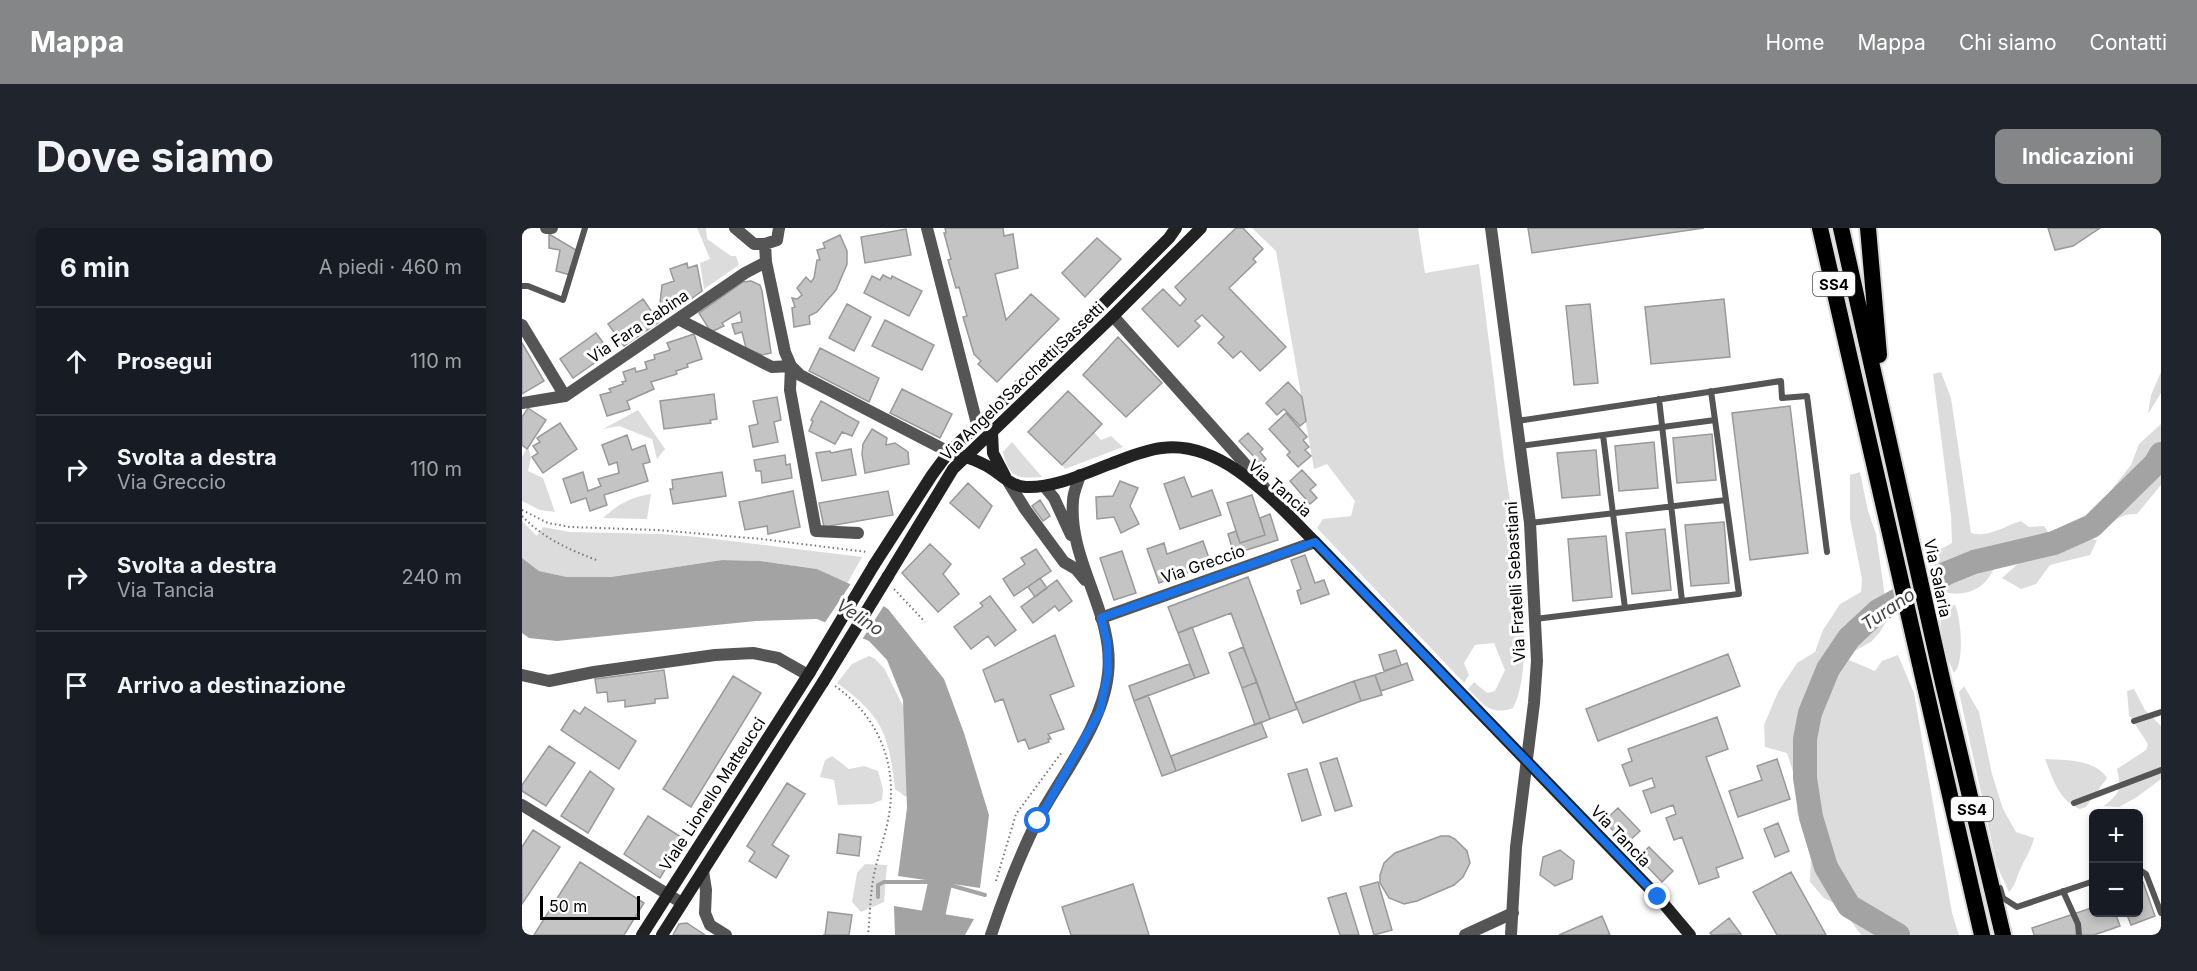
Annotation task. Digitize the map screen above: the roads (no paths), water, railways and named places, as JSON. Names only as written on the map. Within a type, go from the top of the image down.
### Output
[{"type":"highway","name":"SS4","points":[[1820,228],[1982,935]]},
{"type":"highway","name":"Via Salaria","points":[[1841,228],[1943,683],[2003,935]]},
{"type":"highway","points":[[1868,228],[1886,428]]},
{"type":"main road","name":"Via Angelo Sacchetti Sassetti","points":[[809,673],[874,565],[949,452],[1070,337],[1169,238],[1176,228]]},
{"type":"main road","name":"Via Angelo Sacchetti Sassetti","points":[[824,680],[953,469],[1201,228]]},
{"type":"main road","points":[[992,433],[993,453],[1010,483]]},
{"type":"main road","name":"Via Tancia","points":[[949,452],[984,464],[1010,483],[1023,487],[1044,486],[1162,448],[1184,447],[1201,451],[1223,461],[1273,499],[1658,897],[1690,935]]},
{"type":"main road","name":"Viale Lionello Matteucci","points":[[642,935],[809,673]]},
{"type":"main road","name":"Viale Lionello Matteucci","points":[[662,935],[824,680]]},
{"type":"street","points":[[547,228],[552,228]]},
{"type":"street","points":[[735,228],[754,244],[765,244],[777,240],[779,228]]},
{"type":"street","points":[[927,228],[977,424]]},
{"type":"street","name":"Via Fratelli Sebastiani","points":[[1491,228],[1530,523],[1537,661],[1516,847],[1511,935]]},
{"type":"street","points":[[765,244],[773,296],[785,352],[791,366],[790,390],[816,531],[858,533]]},
{"type":"street","name":"Via Fara Sabina","points":[[522,403],[565,396],[745,273],[766,262]]},
{"type":"street","points":[[1113,316],[1254,474],[1273,499]]},
{"type":"street","points":[[678,319],[772,367],[791,366]]},
{"type":"street","points":[[522,325],[565,396]]},
{"type":"street","name":"Via Tancia","points":[[791,366],[801,375],[949,452]]},
{"type":"street","points":[[1076,544],[1072,518],[1073,498],[1080,475]]},
{"type":"street","points":[[1010,483],[1024,509],[1065,562],[1076,568],[1093,591]]},
{"type":"street","points":[[990,935],[1018,862],[1038,821],[1100,711],[1106,689],[1107,642],[1093,591],[1076,544],[1054,498],[1044,486]]},
{"type":"street","name":"Via Greccio","points":[[1101,618],[1315,542]]},
{"type":"street","points":[[522,675],[549,681],[704,657],[753,653],[778,658],[809,673]]},
{"type":"street","points":[[522,805],[682,903]]},
{"type":"street","points":[[710,829],[724,837]]},
{"type":"street","points":[[703,871],[706,890],[705,913],[710,925],[726,935]]},
{"type":"street","points":[[1465,935],[1514,913]]},
{"type":"lane","points":[[522,286],[528,286],[563,300],[585,228]]},
{"type":"lane","points":[[1517,421],[1781,381],[1782,398],[1807,396],[1827,552]]},
{"type":"lane","points":[[1535,619],[1739,594],[1711,392]]},
{"type":"lane","points":[[1659,399],[1682,601]]},
{"type":"lane","points":[[1520,447],[1715,420]]},
{"type":"lane","points":[[1603,435],[1625,608]]},
{"type":"lane","points":[[1530,523],[1726,500]]},
{"type":"lane","points":[[2134,721],[2161,712]]},
{"type":"lane","points":[[2074,803],[2161,770]]},
{"type":"lane","points":[[1974,818],[1989,850],[2003,898],[2017,907],[2089,883]]},
{"type":"lane","points":[[2143,872],[2146,874],[2161,914]]},
{"type":"lane","points":[[2063,891],[2078,924],[2079,935]]},
{"type":"water","points":[[522,558],[539,571],[567,577],[611,577],[722,560],[760,561],[817,569],[852,585],[888,609],[944,679],[964,733],[989,815],[980,888],[898,876],[907,808],[903,700],[887,660],[869,641],[817,619],[756,621],[557,641],[529,638],[522,633]]},
{"type":"water","points":[[894,906],[974,919],[965,935],[895,935]]},
{"type":"waterway","name":"Turano","points":[[1898,935],[1849,906],[1826,867],[1811,817],[1805,778],[1805,739],[1810,713],[1828,669],[1849,638],[1878,611],[1947,573],[1974,562],[2054,543],[2092,526],[2155,464],[2161,454]]},
{"type":"waterway","name":"Velino","points":[[929,935],[947,850]]},
{"type":"waterway","points":[[878,897],[878,885],[884,882],[939,882],[985,895]]}]
